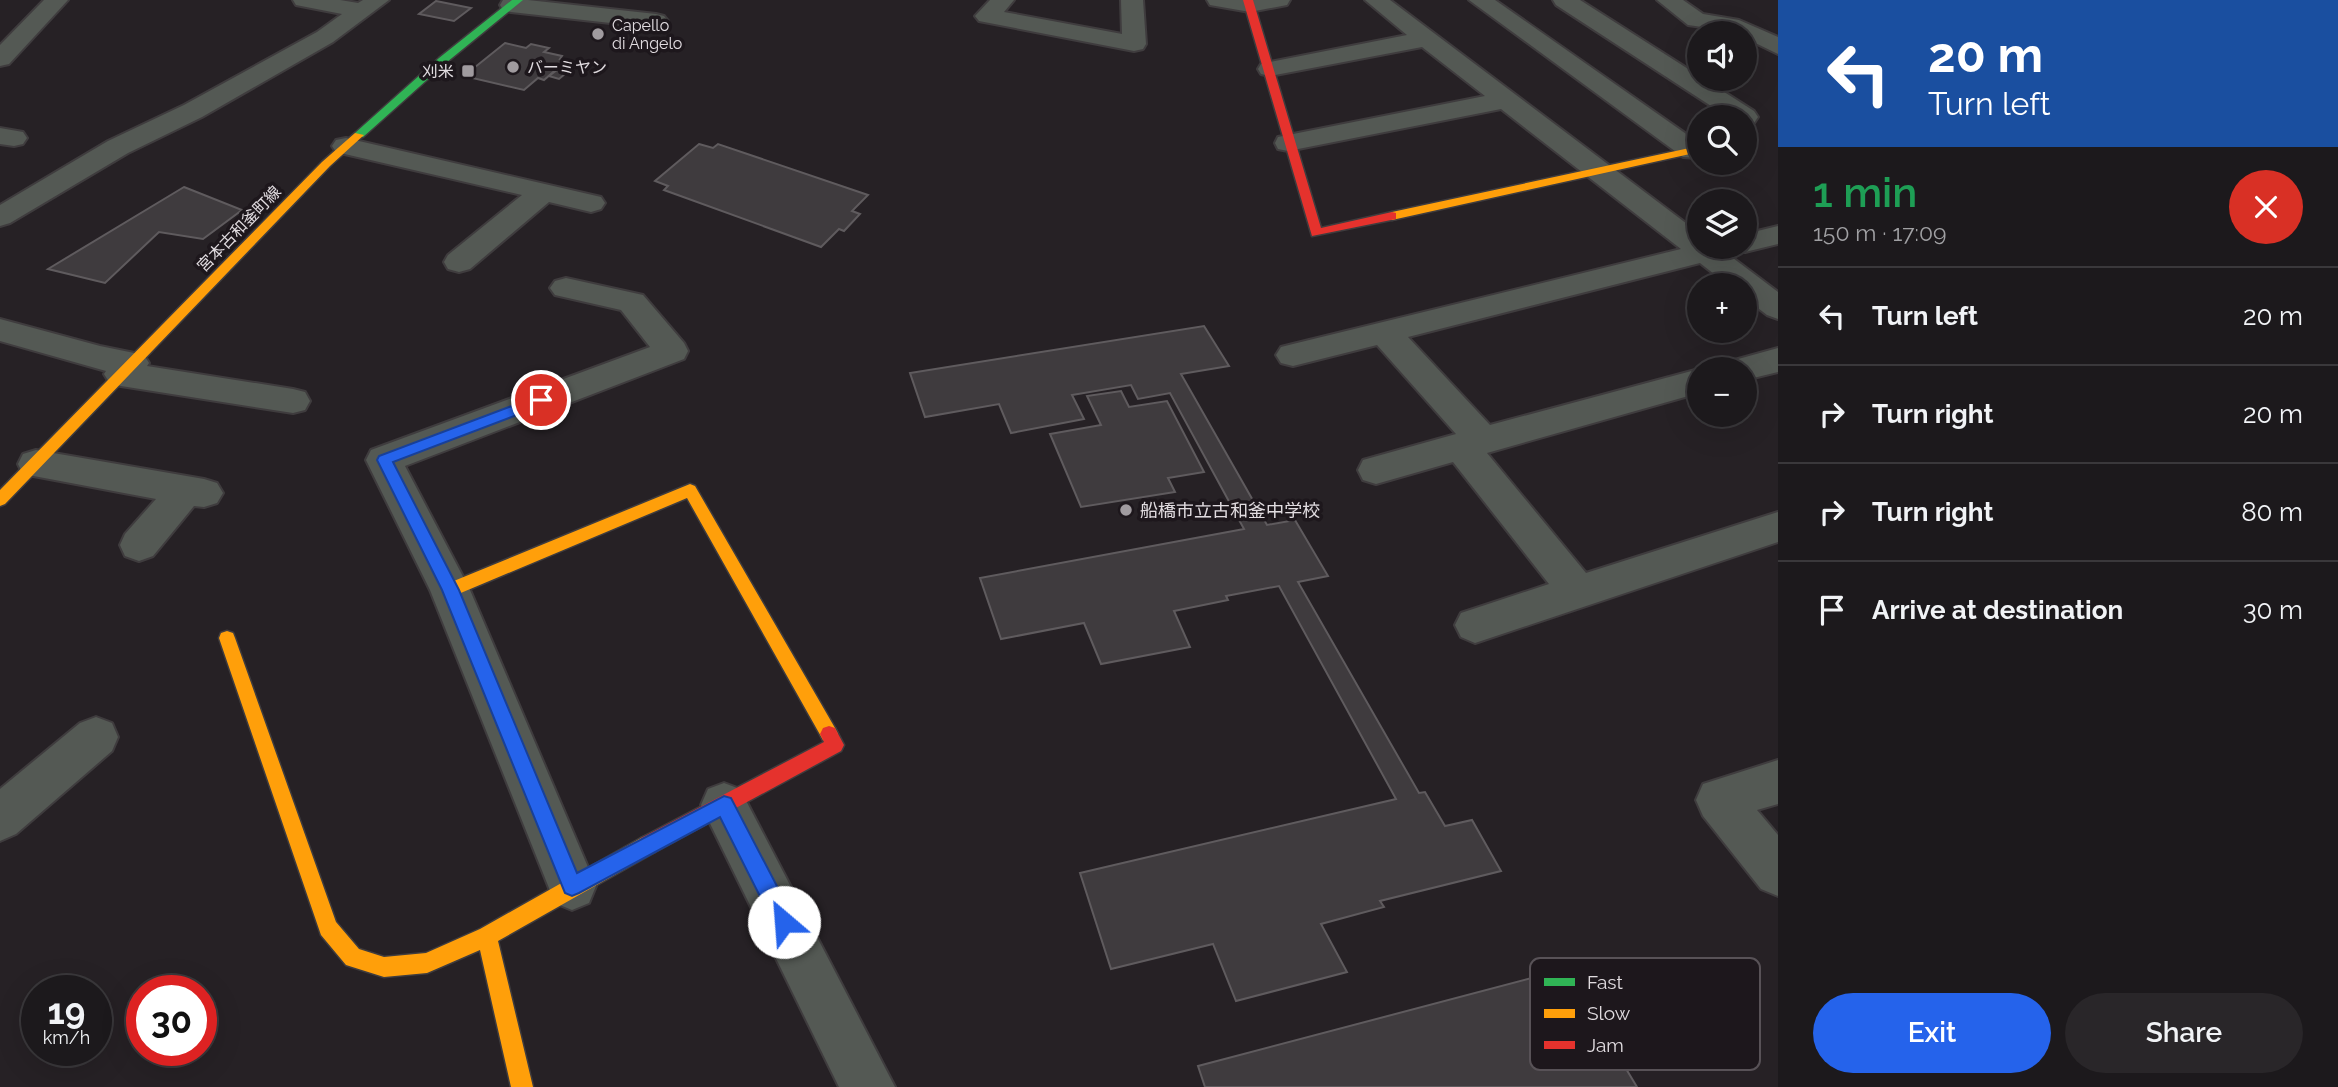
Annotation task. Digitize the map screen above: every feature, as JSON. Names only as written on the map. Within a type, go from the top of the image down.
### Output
[{"type":"street","points":[[0,59],[57,0]]},
{"type":"street","points":[[304,0],[370,6]]},
{"type":"street","points":[[1003,0],[987,16],[1134,44],[1132,0]]},
{"type":"street","points":[[1218,0],[1279,0]]},
{"type":"street","points":[[1376,0],[1599,172],[1687,231]]},
{"type":"street","points":[[1480,0],[1687,144]]},
{"type":"street","points":[[1564,0],[1726,105]]},
{"type":"street","points":[[1668,0],[1696,20],[1731,25],[1751,32],[1778,47]]},
{"type":"street","points":[[1249,2],[1316,233],[1687,152]]},
{"type":"street","points":[[515,3],[656,21]]},
{"type":"street","name":"宮本古和釜町線","points":[[0,500],[346,146],[443,60],[515,3]]},
{"type":"street","points":[[0,217],[118,147],[193,111],[325,37],[370,6]]},
{"type":"street","points":[[1270,69],[1426,39]]},
{"type":"street","points":[[1288,143],[1506,100]]},
{"type":"street","points":[[1757,125],[1769,133],[1757,136]]},
{"type":"street","points":[[346,146],[591,203]]},
{"type":"street","points":[[459,262],[544,192]]},
{"type":"street","points":[[1757,240],[1778,235]]},
{"type":"street","points":[[1293,355],[1687,257]]},
{"type":"street","points":[[1726,259],[1778,308]]},
{"type":"street","points":[[565,288],[632,302],[672,351],[384,460],[450,590],[572,886]]},
{"type":"street","points":[[0,330],[127,368],[293,401]]},
{"type":"street","points":[[1385,333],[1472,444],[1578,592]]},
{"type":"street","points":[[1757,365],[1778,360]]},
{"type":"street","points":[[1376,470],[1687,384]]},
{"type":"street","points":[[36,464],[195,491],[139,545]]},
{"type":"street","points":[[227,638],[327,928],[353,958],[384,967],[427,963],[487,936],[572,886],[835,745],[690,490],[450,590]]},
{"type":"street","points":[[1475,625],[1778,527]]},
{"type":"street","points":[[0,818],[96,737]]},
{"type":"street","points":[[1778,782],[1719,800],[1778,872]]},
{"type":"street","points":[[724,805],[868,1087]]},
{"type":"street","points":[[487,936],[522,1087]]},
{"type":"building","points":[[436,1],[471,8],[454,21],[419,14]]},
{"type":"building","points":[[505,43],[526,48],[531,44],[549,48],[544,52],[562,56],[560,59],[567,60],[544,80],[538,78],[524,90],[464,76]]},
{"type":"building","points":[[561,67],[571,69],[559,79],[549,76]]},
{"type":"building","points":[[699,144],[713,148],[718,144],[868,195],[852,211],[860,214],[844,231],[839,229],[821,247],[664,190],[668,186],[655,181]]},
{"type":"building","points":[[184,187],[242,210],[203,239],[159,232],[105,283],[48,269]]},
{"type":"building","points":[[1204,326],[1229,366],[1181,374],[1267,525],[1295,520],[1328,576],[1298,582],[1419,793],[1425,792],[1445,826],[1472,820],[1501,871],[1380,901],[1384,907],[1321,924],[1347,972],[1236,1001],[1213,944],[1111,969],[1080,873],[1396,799],[1279,586],[1226,596],[1228,600],[1174,611],[1190,647],[1101,664],[1084,623],[1001,639],[980,578],[1244,529],[1170,393],[1138,399],[1131,385],[1072,395],[1084,419],[1011,433],[999,404],[925,417],[910,373]]},
{"type":"building","points":[[1121,391],[1129,407],[1167,401],[1204,472],[1168,478],[1175,492],[1081,507],[1050,434],[1101,425],[1087,396]]},
{"type":"building","points":[[1530,978],[1530,1070],[1627,1070],[1637,1087],[1205,1087],[1198,1066]]},
{"type":"traffic: fast","points":[[359,135],[443,60],[518,0]]},
{"type":"traffic: slow","points":[[0,500],[326,164],[359,135]]},
{"type":"traffic: slow","points":[[1392,216],[1687,152]]},
{"type":"traffic: slow","points":[[450,590],[690,490],[829,734]]},
{"type":"traffic: slow","points":[[227,638],[328,928],[353,958],[384,967],[427,963],[487,936]]},
{"type":"traffic: slow","points":[[522,1087],[487,936],[648,845]]},
{"type":"traffic: jam","points":[[1248,0],[1316,233],[1392,216]]},
{"type":"traffic: jam","points":[[648,845],[835,745],[829,734]]},
{"type":"place","name":"Capello di Angelo","points":[[598,34]]},
{"type":"place","name":"バーミヤン","points":[[513,67]]},
{"type":"place","name":"刈米","points":[[468,71]]},
{"type":"place","name":"船橋市立古和釜中学校","points":[[1126,510]]},
{"type":"route","points":[[541,400],[384,460],[450,590],[572,886],[724,805],[784,922]]}]
